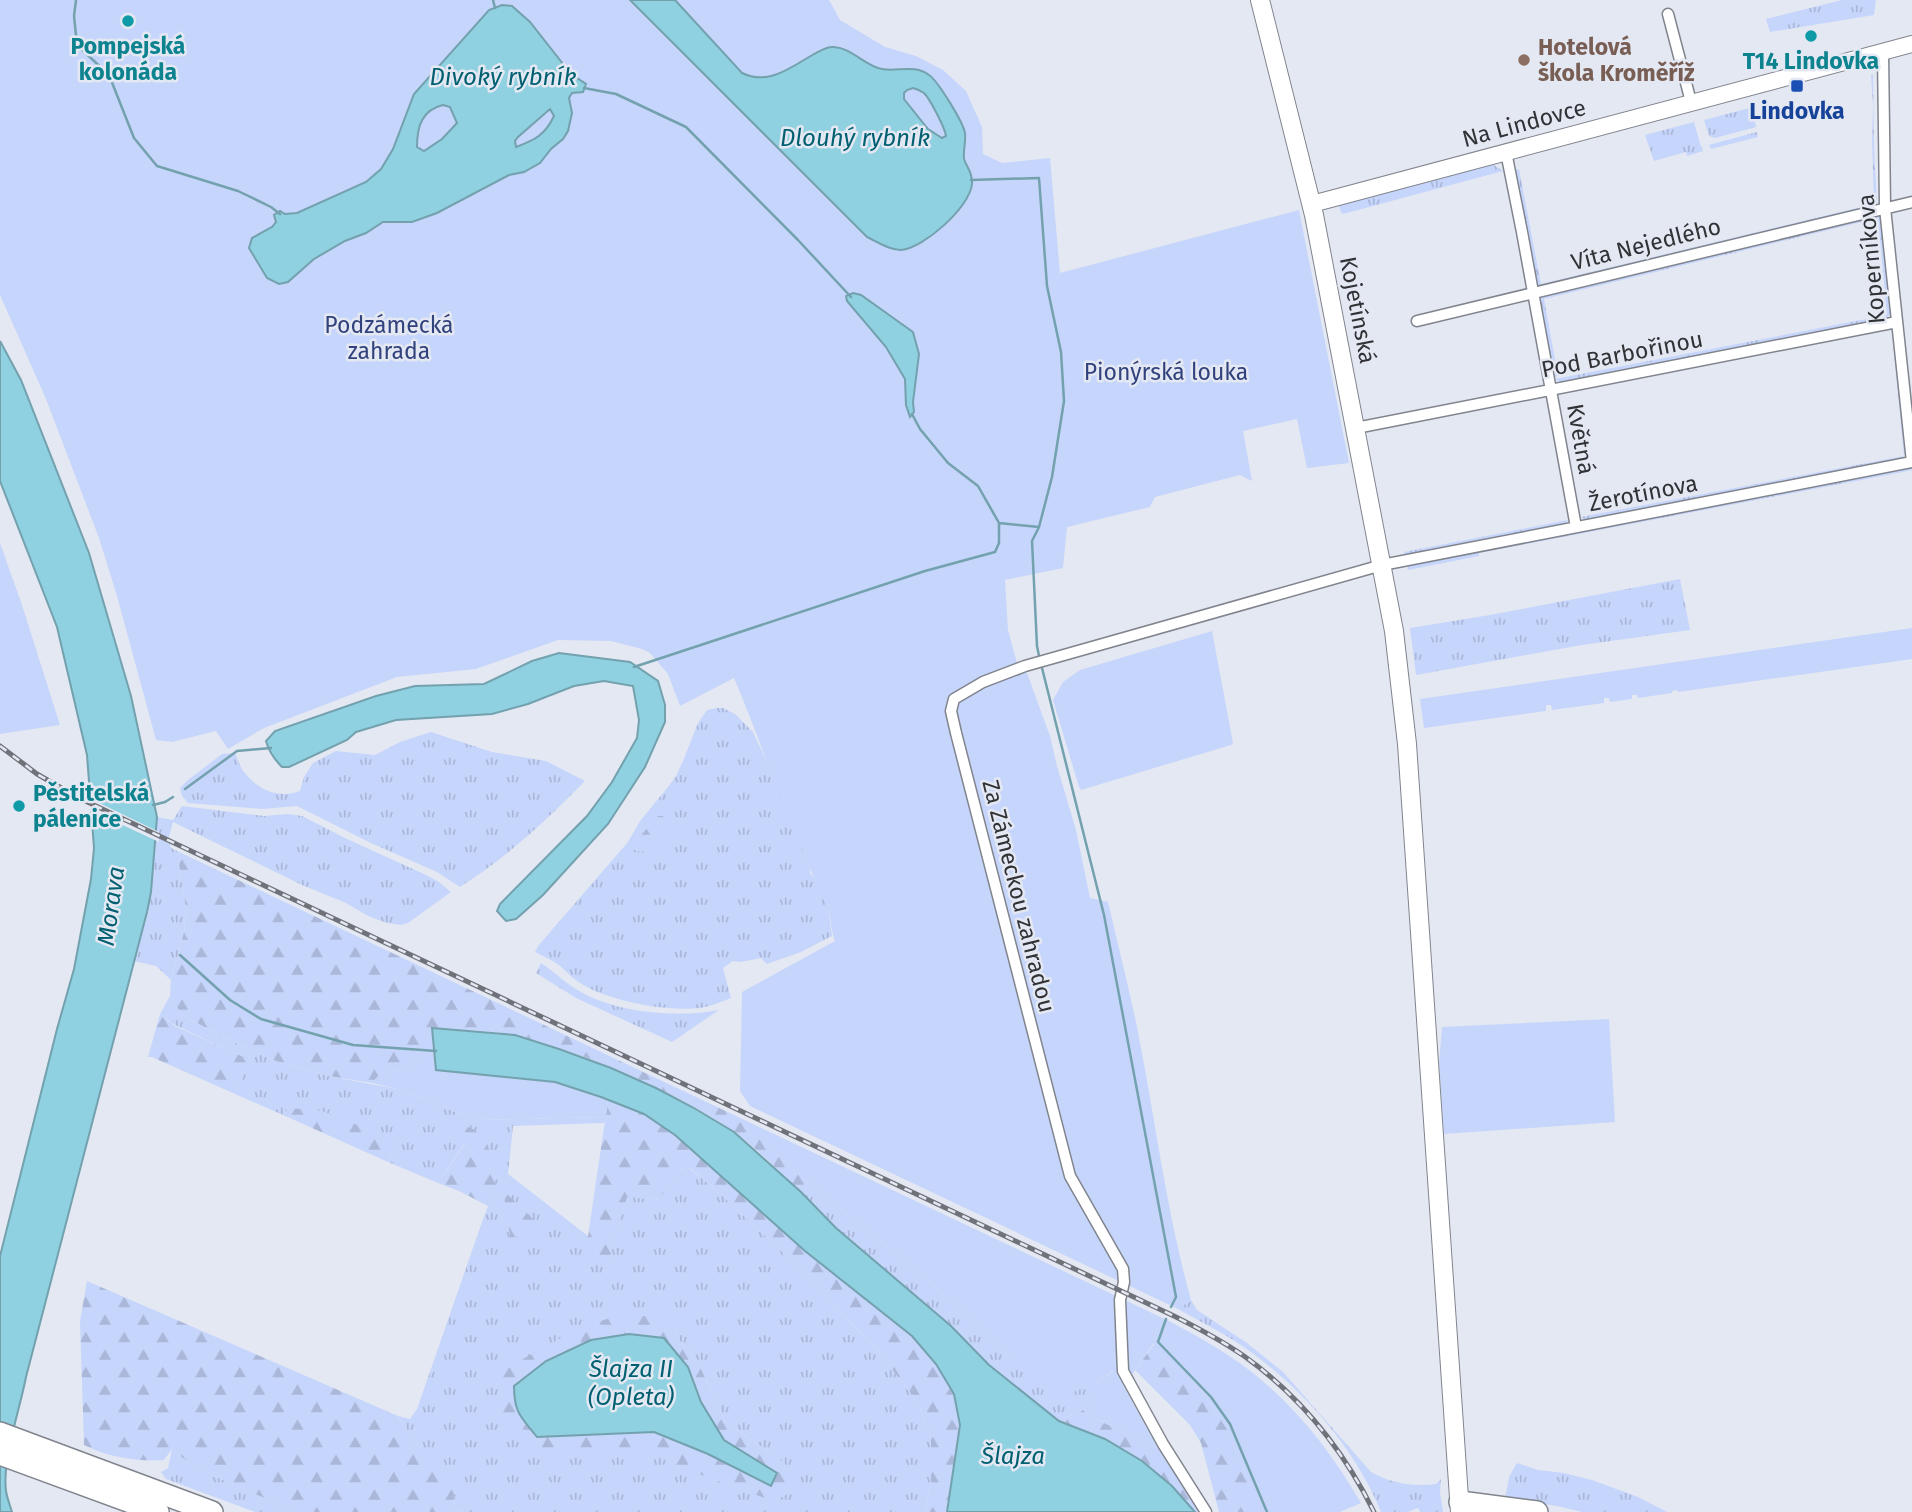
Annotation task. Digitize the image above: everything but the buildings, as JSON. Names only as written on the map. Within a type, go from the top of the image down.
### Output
[{"type":"highway","points":[[0,1433],[95,1478],[158,1512]]},
{"type":"highway","points":[[0,1454],[212,1512]]},
{"type":"highway","points":[[1460,1507],[1537,1512]]},
{"type":"main road","name":"Kojetínská","points":[[1260,0],[1312,204],[1394,631],[1407,744],[1460,1507]]},
{"type":"main road","name":"Na Lindovce","points":[[1312,204],[1911,44]]},
{"type":"street","points":[[1668,14],[1691,102]]},
{"type":"street","name":"Koperníkova","points":[[1883,52],[1885,208],[1912,462]]},
{"type":"street","name":"Květná","points":[[1506,152],[1576,527]]},
{"type":"street","name":"Víta Nejedlého","points":[[1417,321],[1912,202]]},
{"type":"street","name":"Pod Barbořinou","points":[[1356,428],[1897,322]]},
{"type":"street","name":"Žerotínova","points":[[1382,565],[1912,462]]},
{"type":"street","name":"Za Zámeckou zahradou","points":[[1206,1512],[1163,1444],[1123,1371],[1120,1300],[1124,1282],[1123,1269],[1070,1176],[951,711],[954,699],[983,682],[1025,666],[1382,565]]},
{"type":"green space","name":"Podzámecká zahrada","points":[[0,0],[829,0],[840,20],[885,47],[916,56],[943,70],[966,91],[982,127],[983,154],[1002,163],[1050,158],[1060,273],[1299,210],[1349,463],[1307,468],[1297,419],[1243,431],[1252,481],[1240,475],[1155,497],[1150,507],[1067,527],[1063,568],[1005,580],[1008,630],[1017,663],[1027,673],[1050,736],[1076,830],[1090,898],[1108,902],[1137,1030],[1169,1206],[1191,1300],[1178,1309],[750,1106],[740,1091],[742,992],[835,941],[828,910],[793,830],[734,678],[680,706],[668,674],[650,653],[611,641],[558,640],[476,669],[397,677],[264,728],[228,749],[216,731],[172,742],[156,740],[99,538],[46,399],[0,295]]},
{"type":"green space","points":[[1842,0],[1876,0],[1874,15],[1770,32],[1766,19]]},
{"type":"green space","points":[[1873,74],[1877,206],[1540,287],[1537,285],[1514,170],[1519,169],[1541,284],[1874,204]]},
{"type":"green space","points":[[1753,107],[1756,127],[1715,138],[1709,136],[1704,120]]},
{"type":"green space","points":[[1694,122],[1701,147],[1757,132],[1758,137],[1711,149],[1709,145],[1702,147],[1703,151],[1687,156],[1686,152],[1654,161],[1645,135]]},
{"type":"green space","points":[[1494,165],[1503,171],[1343,214],[1338,204]]},
{"type":"green space","points":[[1878,215],[1883,219],[1892,312],[1885,320],[1564,384],[1555,379],[1887,315],[1878,218],[1544,299],[1558,376],[1553,377],[1539,302],[1542,295]]},
{"type":"green space","points":[[1892,330],[1906,449],[1904,456]]},
{"type":"green space","points":[[1904,456],[1901,460],[1586,520],[1581,517]]},
{"type":"green space","points":[[1912,467],[1912,470],[1903,472],[1479,553],[1479,556],[1408,570],[1407,564]]},
{"type":"green space","points":[[1568,520],[1565,525],[1405,556],[1404,552]]},
{"type":"green space","points":[[0,543],[22,605],[60,725],[0,734]]},
{"type":"green space","points":[[1680,579],[1690,630],[1582,645],[1416,675],[1410,628]]},
{"type":"green space","points":[[1912,628],[1912,659],[1678,692],[1677,690],[1638,698],[1637,695],[1632,695],[1632,699],[1610,702],[1609,698],[1604,698],[1604,703],[1552,710],[1551,705],[1546,705],[1546,711],[1424,728],[1420,699]]},
{"type":"green space","points":[[1212,631],[1233,743],[1081,790],[1053,700],[1063,682],[1080,670]]},
{"type":"green space","points":[[717,708],[735,714],[753,732],[810,873],[828,907],[832,936],[801,952],[767,964],[761,958],[733,961],[723,968],[731,998],[716,1004],[687,1009],[655,1007],[606,995],[577,981],[556,963],[535,952],[628,842],[640,821],[676,776],[698,723],[707,710]]},
{"type":"green space","points":[[431,732],[492,752],[546,761],[585,781],[526,838],[460,887],[437,872],[297,806],[263,809],[188,803],[180,788],[222,754],[235,753],[243,771],[256,784],[277,793],[292,793],[300,791],[304,777],[313,763],[336,751],[375,755],[400,742]]},
{"type":"green space","points":[[182,806],[264,816],[302,816],[424,874],[451,892],[408,923],[387,923],[173,822],[169,837],[171,848],[177,851],[186,909],[184,932],[171,980],[156,966],[134,961],[151,892],[157,817],[173,820]]},
{"type":"green space","points":[[657,816],[663,816],[666,824],[663,839],[642,852],[630,849]]},
{"type":"green space","points":[[177,851],[753,1124],[758,1137],[807,1182],[801,1192],[733,1131],[657,1088],[572,1052],[517,1036],[432,1028],[433,1051],[400,1070],[381,1073],[372,1083],[329,1076],[276,1061],[233,1042],[182,1015],[170,996],[171,980],[184,932],[186,909]]},
{"type":"green space","points":[[541,963],[576,989],[612,1005],[648,1012],[685,1014],[719,1010],[672,1042],[576,998],[536,973]]},
{"type":"green space","points":[[170,996],[182,1015],[276,1061],[329,1076],[397,1089],[476,1120],[606,1117],[604,1123],[513,1126],[508,1174],[588,1236],[608,1262],[627,1196],[656,1200],[689,1168],[795,1264],[878,1351],[919,1404],[931,1439],[931,1481],[925,1512],[462,1512],[454,1508],[455,1491],[398,1416],[410,1419],[417,1409],[488,1206],[498,1196],[465,1143],[438,1183],[388,1162],[398,1141],[289,1108],[283,1115],[235,1094],[249,1060],[175,1025],[160,1014]],"holes":[[[675,1327],[680,1341],[696,1358],[726,1423],[774,1455],[683,1468],[635,1446]]]},
{"type":"green space","points":[[160,1014],[175,1026],[250,1060],[235,1094],[148,1057]]},
{"type":"green space","points":[[1609,1019],[1615,1122],[1444,1134],[1439,1064],[1442,1027]]},
{"type":"green space","points":[[433,1051],[436,1070],[555,1082],[608,1100],[606,1117],[476,1120],[397,1089],[372,1083],[381,1073],[400,1070]]},
{"type":"green space","points":[[608,1100],[644,1114],[675,1135],[805,1251],[912,1336],[936,1364],[954,1394],[960,1425],[947,1512],[925,1512],[931,1481],[931,1439],[919,1404],[878,1351],[795,1264],[690,1168],[656,1200],[627,1197],[608,1263],[584,1245],[588,1236]]},
{"type":"green space","points":[[289,1108],[322,1111],[398,1141],[388,1162],[283,1115]]},
{"type":"green space","points":[[444,1118],[478,1131],[486,1139],[498,1196],[488,1206],[438,1183],[465,1144],[444,1133]]},
{"type":"green space","points":[[753,1124],[1171,1322],[1216,1347],[1259,1378],[1293,1410],[1336,1463],[1361,1503],[1340,1512],[1251,1512],[1251,1486],[1227,1429],[1206,1397],[1157,1350],[1154,1343],[1131,1376],[1112,1371],[1096,1383],[1068,1394],[1048,1389],[929,1281],[807,1182],[757,1137]]},
{"type":"green space","points":[[807,1182],[929,1281],[1013,1359],[1096,1383],[1113,1371],[1131,1376],[1167,1442],[1157,1447],[1123,1383],[1093,1395],[1083,1410],[1059,1421],[989,1365],[951,1326],[836,1228],[801,1192]]},
{"type":"green space","points":[[503,1190],[534,1220],[511,1242]]},
{"type":"green space","points":[[87,1281],[398,1416],[417,1444],[451,1481],[455,1491],[454,1508],[462,1512],[297,1512],[195,1468],[172,1449],[164,1460],[144,1460],[113,1456],[84,1445],[80,1321]]},
{"type":"green space","points":[[1191,1300],[1197,1310],[1247,1343],[1283,1372],[1371,1472],[1386,1479],[1411,1484],[1436,1484],[1441,1479],[1443,1512],[1420,1512],[1418,1508],[1408,1512],[1381,1512],[1357,1465],[1326,1422],[1269,1366],[1222,1333],[1178,1309]]},
{"type":"green space","points":[[620,1315],[662,1317],[675,1327],[680,1341],[696,1358],[726,1423],[791,1469],[793,1484],[790,1493],[773,1501],[635,1447],[623,1452],[543,1452],[512,1433],[498,1409],[498,1383],[510,1366],[581,1327]],"holes":[[[688,1367],[701,1402],[724,1440],[776,1473],[771,1485],[708,1454],[654,1432]]]},
{"type":"green space","points":[[1155,1343],[1157,1350],[1206,1397],[1227,1429],[1251,1486],[1251,1512],[1219,1512],[1201,1443],[1190,1425],[1135,1370]]},
{"type":"green space","points":[[1116,1379],[1122,1383],[1156,1448],[1083,1410],[1093,1395]]},
{"type":"green space","points":[[1083,1410],[1156,1448],[1167,1442],[1210,1512],[1195,1512],[1172,1486],[1142,1461],[1059,1421]]},
{"type":"green space","points":[[172,1449],[196,1468],[297,1512],[255,1512],[166,1479],[161,1472],[168,1468]]},
{"type":"green space","points":[[1517,1463],[1538,1470],[1592,1480],[1638,1497],[1667,1512],[1582,1512],[1505,1499],[1509,1477]]},
{"type":"water","name":"Dlouhý rybník","points":[[630,0],[675,0],[742,73],[752,76],[780,73],[831,47],[847,50],[876,67],[888,70],[918,70],[933,79],[955,111],[965,133],[964,159],[972,180],[969,193],[944,225],[911,248],[892,249],[867,237]],"holes":[[[913,88],[927,96],[946,136],[942,138],[928,129],[904,99],[904,93]]]},
{"type":"water","name":"Divoký rybník","points":[[502,5],[512,6],[530,22],[571,74],[586,84],[583,92],[572,93],[569,98],[572,113],[568,131],[563,139],[540,163],[524,172],[509,175],[437,213],[412,222],[383,222],[314,259],[288,282],[279,284],[267,278],[249,248],[252,238],[272,227],[276,222],[274,215],[280,211],[285,214],[297,213],[366,182],[381,169],[393,149],[414,94],[489,10]],"holes":[[[443,105],[450,107],[457,123],[442,139],[424,151],[417,147],[422,120],[430,111]],[[550,109],[554,116],[543,132],[516,147],[515,141],[518,137]]]},
{"type":"water","points":[[853,293],[861,295],[913,332],[919,354],[914,412],[910,417],[906,405],[905,379],[886,347],[847,301],[846,296]]},
{"type":"water","name":"Morava","points":[[0,341],[21,380],[89,553],[131,696],[157,817],[147,912],[9,1450],[5,1479],[12,1512],[0,1512],[0,1256],[74,969],[94,848],[87,755],[57,627],[0,481]]},
{"type":"water","points":[[559,653],[630,662],[658,681],[665,705],[665,722],[645,767],[608,824],[543,895],[516,919],[506,921],[497,911],[500,904],[587,816],[612,782],[637,738],[639,720],[633,686],[604,681],[574,686],[528,704],[492,714],[396,720],[356,732],[347,740],[289,767],[282,767],[270,752],[266,741],[275,731],[376,696],[415,686],[484,684],[532,661]]},
{"type":"water","name":"Šlajza","points":[[432,1028],[515,1035],[559,1049],[656,1088],[734,1132],[801,1192],[836,1228],[951,1326],[989,1365],[1059,1421],[1105,1439],[1142,1461],[1172,1486],[1195,1512],[947,1512],[960,1425],[954,1394],[936,1364],[912,1336],[805,1251],[675,1135],[644,1114],[555,1082],[436,1070]]},
{"type":"water","name":"Šlajza II (Opleta)","points":[[629,1334],[664,1338],[688,1367],[701,1402],[724,1440],[777,1473],[771,1486],[708,1454],[654,1432],[537,1437],[517,1409],[514,1386],[546,1361],[591,1340]]},
{"type":"pier","points":[[87,797],[159,832],[159,842],[88,809]]},
{"type":"waterway","points":[[76,0],[74,16],[77,45],[109,75],[134,138],[157,166],[238,191],[280,214]]},
{"type":"waterway","points":[[493,0],[495,8]]},
{"type":"waterway","points":[[584,88],[616,94],[686,127],[851,297]]},
{"type":"waterway","points":[[971,180],[1039,178],[1047,286],[1061,352],[1064,401],[1052,477],[1039,527],[1032,541],[1039,656]]},
{"type":"waterway","points":[[912,414],[920,429],[948,463],[978,486],[999,523],[1039,527]]},
{"type":"waterway","points":[[634,667],[925,571],[995,552],[999,543],[999,523]]},
{"type":"waterway","points":[[1042,668],[1104,915],[1176,1297],[1171,1307]]},
{"type":"waterway","points":[[185,789],[237,751],[271,748]]},
{"type":"waterway","points":[[153,805],[173,797]]},
{"type":"waterway","points":[[180,955],[230,1000],[261,1019],[353,1045],[436,1051]]},
{"type":"waterway","points":[[1166,1319],[1158,1342],[1211,1397],[1230,1424],[1267,1512]]},
{"type":"railway","points":[[0,746],[37,774],[77,797],[1210,1335],[1244,1356],[1302,1407],[1334,1446],[1374,1512]]},
{"type":"place","name":"Pompejská kolonáda","points":[[128,21]]},
{"type":"place","name":"T14 Lindovka","points":[[1811,36]]},
{"type":"place","name":"Hotelová škola Kroměříž","points":[[1524,60]]},
{"type":"place","name":"Lindovka","points":[[1797,86]]},
{"type":"place","name":"Pěstitelská pálenice","points":[[19,806]]},
{"type":"park label","name":"Pionýrská louka","points":[[1166,372]]}]
